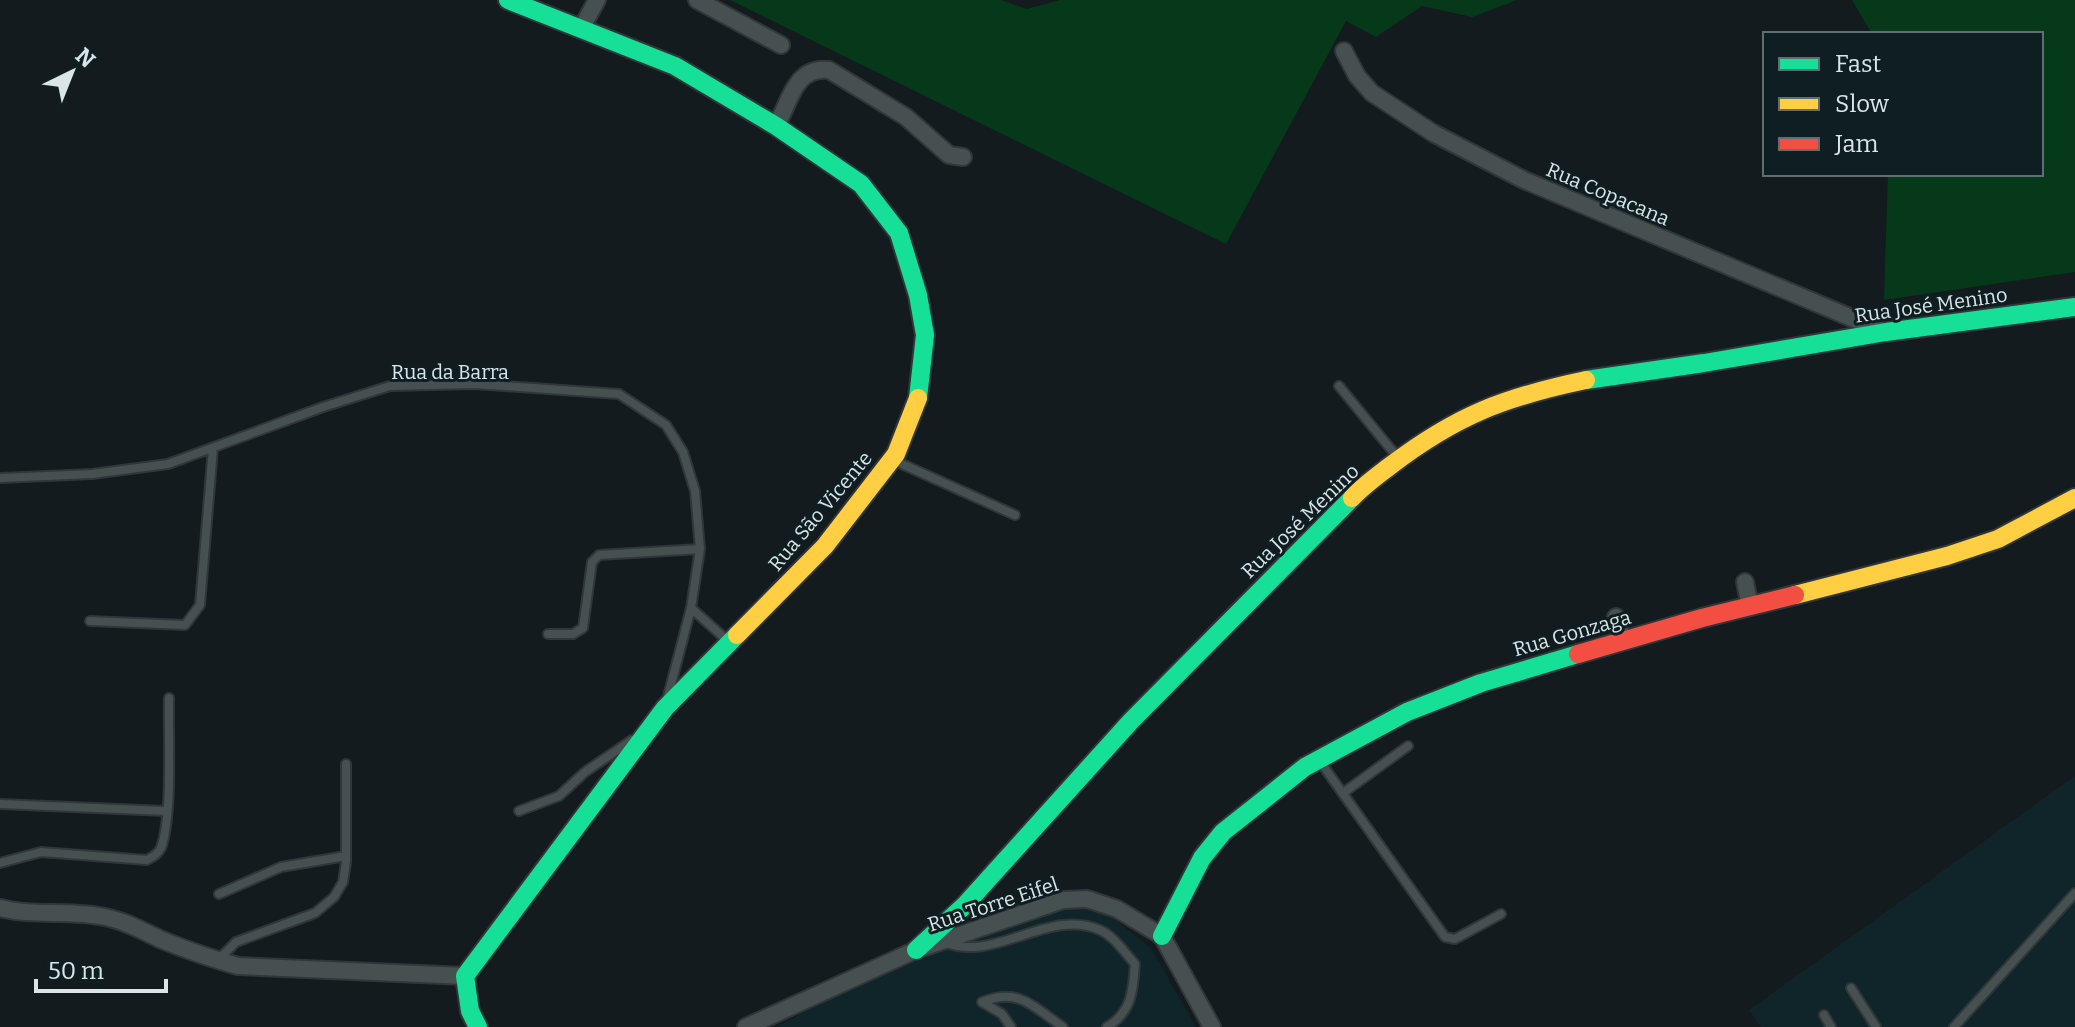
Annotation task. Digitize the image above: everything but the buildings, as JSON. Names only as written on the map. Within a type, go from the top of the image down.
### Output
[{"type":"street","name":"Rua São Vicente","points":[[465,976],[665,708],[825,546],[892,459],[918,397],[925,335],[918,295],[899,233],[861,184],[776,126],[675,66],[508,0]]},
{"type":"street","points":[[581,29],[597,0]]},
{"type":"street","points":[[697,0],[781,45]]},
{"type":"street","name":"Rua Copacana","points":[[1344,51],[1357,76],[1372,93],[1433,133],[1524,180],[1886,332]]},
{"type":"street","points":[[776,126],[797,81],[812,71],[829,70],[906,117],[949,155],[963,157]]},
{"type":"street","name":"Rua José Menino","points":[[916,950],[964,906],[1131,721],[1358,491],[1422,442],[1474,412],[1528,392],[1594,378],[1886,332],[2075,307]]},
{"type":"street","name":"Rua Gonzaga","points":[[1162,936],[1202,858],[1223,832],[1305,767],[1407,712],[1481,683],[1623,641],[1972,548],[1998,539],[2075,498]]},
{"type":"street","points":[[1745,582],[1750,606]]},
{"type":"street","points":[[1616,617],[1623,641]]},
{"type":"street","name":"Rua Torre Eifel","points":[[916,950],[1063,900],[1087,899],[1117,909],[1162,936]]},
{"type":"street","points":[[0,908],[102,916],[238,966],[465,976],[470,1011],[478,1027]]},
{"type":"street","points":[[1162,936],[1212,1027]]},
{"type":"street","points":[[746,1027],[916,950]]},
{"type":"lane","name":"Rua da Barra","points":[[0,478],[92,474],[168,464],[390,386],[475,384],[619,394],[666,425],[683,452],[695,491],[700,549],[691,608],[665,708]]},
{"type":"lane","points":[[1339,386],[1399,459]]},
{"type":"lane","points":[[90,621],[185,625],[194,616],[200,605],[213,448]]},
{"type":"lane","points":[[892,459],[1015,515]]},
{"type":"lane","points":[[548,634],[573,634],[583,628],[592,562],[599,555],[700,549]]},
{"type":"lane","points":[[691,608],[730,643]]},
{"type":"lane","points":[[0,863],[41,852],[147,860],[156,855],[161,848],[166,811],[169,698]]},
{"type":"lane","points":[[519,811],[559,796],[585,772],[648,731]]},
{"type":"lane","points":[[1343,793],[1408,746]]},
{"type":"lane","points":[[1319,759],[1445,937],[1455,939],[1501,914]]},
{"type":"lane","points":[[217,960],[236,942],[315,913],[326,905],[343,882],[346,764]]},
{"type":"lane","points":[[0,804],[166,811]]},
{"type":"lane","points":[[219,894],[281,867],[346,856]]},
{"type":"lane","points":[[1954,1027],[2075,893]]},
{"type":"lane","points":[[943,942],[956,947],[977,947],[1059,926],[1084,925],[1102,930],[1135,964],[1130,1002],[1125,1011],[1107,1027]]},
{"type":"lane","points":[[1851,988],[1876,1027]]},
{"type":"lane","points":[[1011,1027],[1002,1014],[982,1002],[1000,996],[1017,996],[1063,1027]]},
{"type":"lane","points":[[1824,1015],[1831,1027]]},
{"type":"shaded area","points":[[2075,776],[2075,1027],[1761,1027],[1749,1010]]},
{"type":"shaded area","points":[[1092,906],[1113,918],[1151,948],[1196,1027],[777,1027],[840,992],[942,950],[1062,910]]},
{"type":"green space","points":[[730,0],[1001,0],[1027,9],[1060,0],[1517,0],[1472,17],[1422,6],[1376,37],[1346,21],[1226,244]]},
{"type":"green space","points":[[1852,0],[2075,0],[2075,272],[1884,300],[1888,176],[2043,176],[2043,32],[1871,32]]},
{"type":"traffic: fast","points":[[508,0],[675,66],[776,126],[861,184],[899,233],[918,295],[925,335],[918,398]]},
{"type":"traffic: fast","points":[[1586,380],[1886,332],[2075,307]]},
{"type":"traffic: fast","points":[[916,950],[964,906],[1131,721],[1352,498]]},
{"type":"traffic: fast","points":[[478,1027],[470,1011],[465,976],[665,708],[737,635]]},
{"type":"traffic: fast","points":[[1162,936],[1202,858],[1223,832],[1305,767],[1407,712],[1481,683],[1578,654]]},
{"type":"traffic: slow","points":[[1352,498],[1414,448],[1460,421],[1506,401],[1586,380]]},
{"type":"traffic: slow","points":[[737,635],[825,546],[896,454],[918,398]]},
{"type":"traffic: slow","points":[[1795,595],[1947,556],[1998,539],[2075,498]]},
{"type":"traffic: jam","points":[[1578,654],[1795,595]]}]
